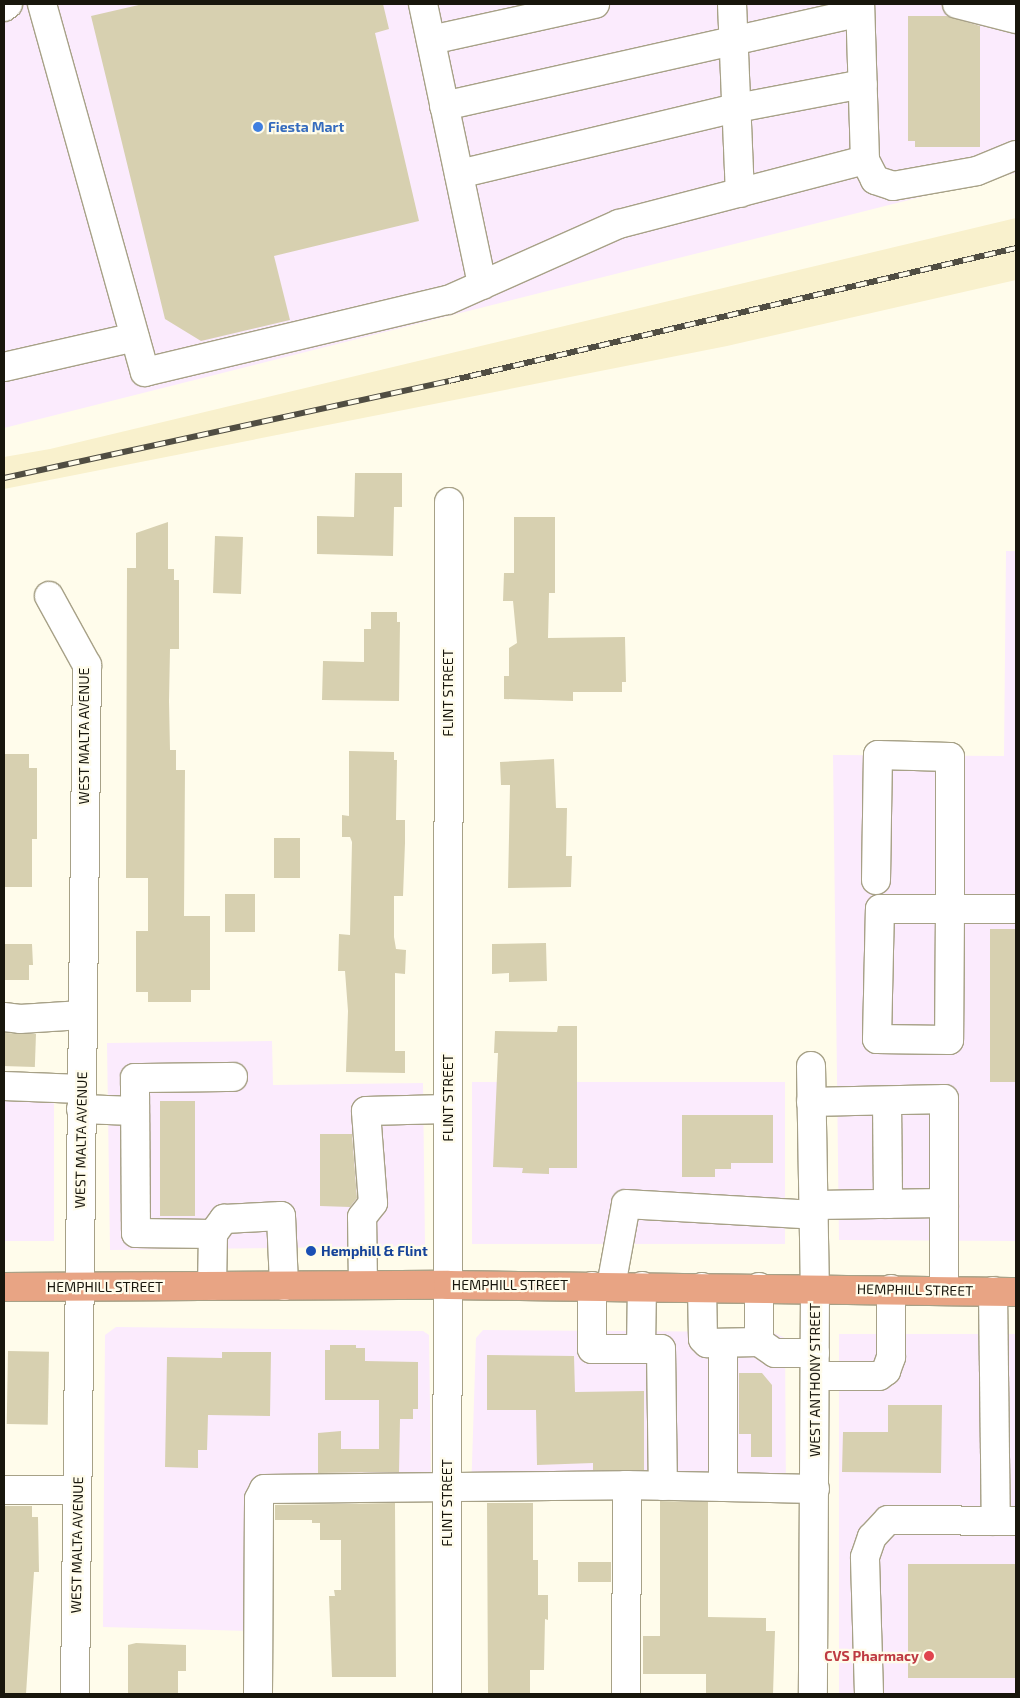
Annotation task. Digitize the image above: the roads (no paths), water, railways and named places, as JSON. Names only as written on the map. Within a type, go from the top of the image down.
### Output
[{"type":"main road","name":"HEMPHILL STREET","points":[[4,1287],[448,1285],[1005,1291]]},
{"type":"street","points":[[4,7],[8,4]]},
{"type":"street","points":[[42,4],[145,372],[448,300],[619,224],[865,160]]},
{"type":"street","points":[[423,4],[482,284]]},
{"type":"street","points":[[430,40],[595,4]]},
{"type":"street","points":[[732,4],[740,192]]},
{"type":"street","points":[[957,4],[1016,19]]},
{"type":"street","points":[[444,106],[860,8],[865,160],[875,180],[893,186],[977,171],[1016,155]]},
{"type":"street","points":[[459,174],[736,108],[863,84]]},
{"type":"street","points":[[4,367],[135,337]]},
{"type":"street","name":"FLINT STREET","points":[[447,1694],[449,502]]},
{"type":"street","name":"WEST MALTA AVENUE","points":[[50,596],[87,665],[75,1694]]},
{"type":"street","points":[[876,880],[878,755],[950,757],[950,909],[950,1040],[877,1039],[880,909],[950,909],[1016,909]]},
{"type":"street","points":[[4,1017],[20,1019],[82,1015]]},
{"type":"street","name":"WEST ANTHONY STREET","points":[[811,1066],[816,1288],[813,1694]]},
{"type":"street","points":[[213,1234],[136,1233],[135,1078],[233,1077]]},
{"type":"street","points":[[4,1086],[82,1099],[134,1111]]},
{"type":"street","points":[[811,1102],[944,1099],[944,1290]]},
{"type":"street","points":[[887,1100],[888,1204]]},
{"type":"street","points":[[363,1285],[362,1217],[372,1203],[366,1111],[448,1109]]},
{"type":"street","points":[[663,1486],[661,1349],[592,1349],[602,1286],[626,1204],[814,1210],[888,1204],[944,1203]]},
{"type":"street","points":[[212,1286],[213,1234],[224,1219],[281,1216],[284,1286]]},
{"type":"street","points":[[641,1349],[642,1286]]},
{"type":"street","points":[[702,1287],[703,1339],[707,1343],[759,1342],[775,1353],[815,1364],[879,1376],[886,1371],[892,1357],[891,1289]]},
{"type":"street","points":[[759,1288],[759,1342]]},
{"type":"street","points":[[869,1694],[865,1557],[872,1537],[888,1520],[1006,1521],[1005,1291]]},
{"type":"street","points":[[723,1343],[723,1487]]},
{"type":"street","points":[[626,1694],[627,1485]]},
{"type":"street","points":[[258,1694],[260,1492],[264,1489],[447,1489],[627,1485],[815,1489]]},
{"type":"street","points":[[4,1490],[77,1490]]},
{"type":"railway","points":[[4,478],[449,381],[1016,248]]},
{"type":"place","name":"Fiesta Mart","points":[[258,127]]},
{"type":"place","name":"Hemphill & Flint","points":[[311,1251]]},
{"type":"place","name":"CVS Pharmacy","points":[[929,1656]]}]
